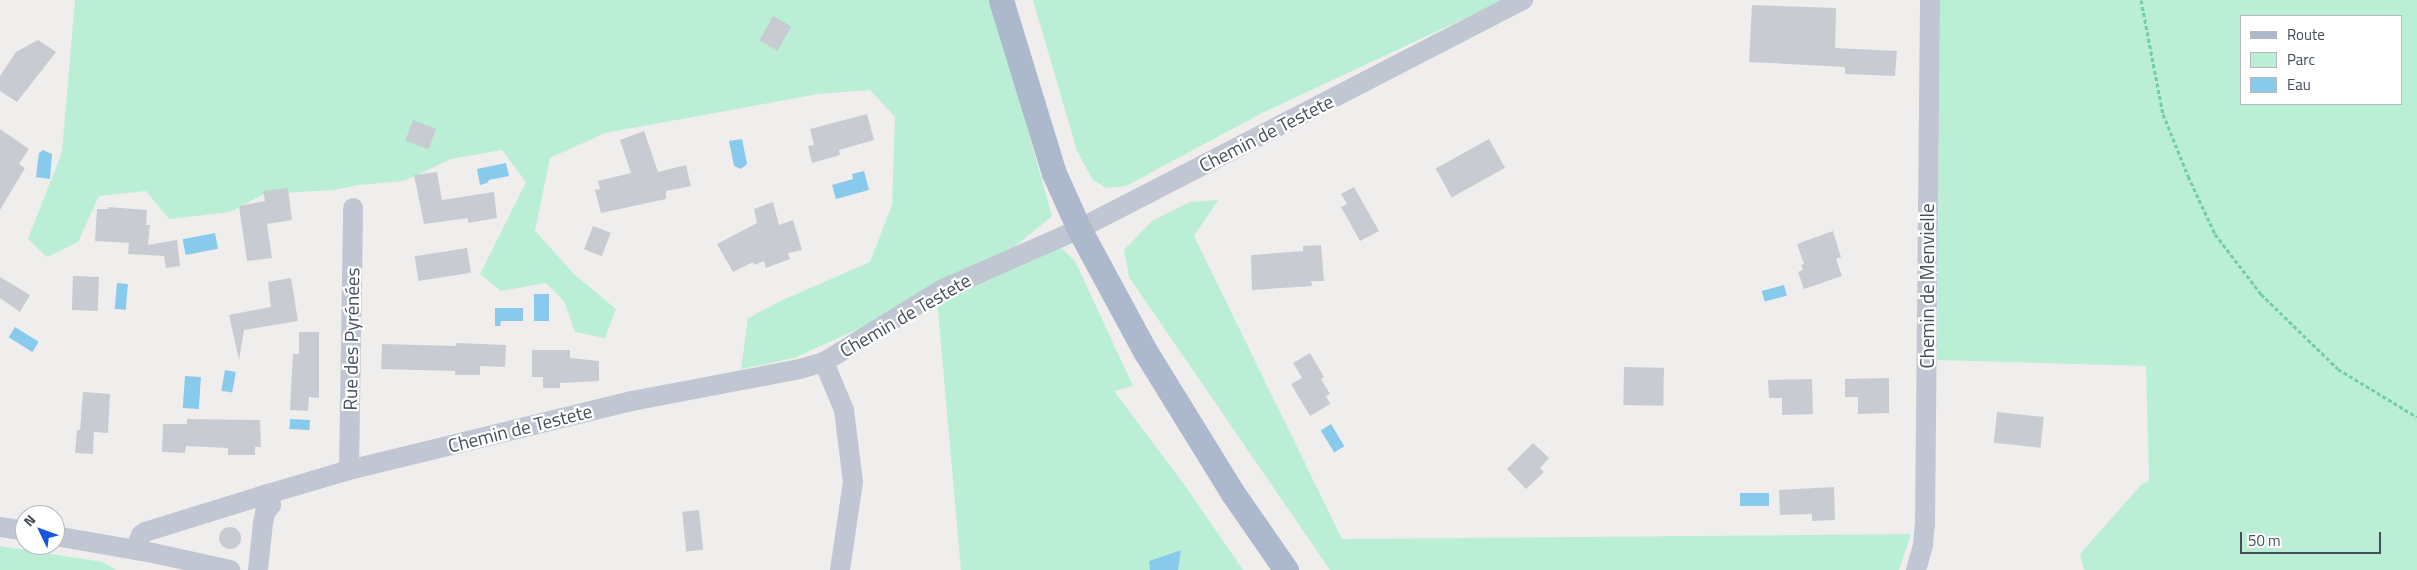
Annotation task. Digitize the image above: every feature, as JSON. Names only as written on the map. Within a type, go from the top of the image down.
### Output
[{"type":"main road","points":[[1001,0],[1054,173],[1079,229],[1145,351],[1232,492],[1286,570]]},
{"type":"street","name":"Chemin de Testete","points":[[135,550],[141,535],[145,532],[349,470],[632,401],[800,370],[824,362],[941,290],[1079,229],[1523,0]]},
{"type":"street","name":"Chemin de Menvielle","points":[[1916,570],[1923,545],[1925,524],[1930,0]]},
{"type":"street","name":"Rue des Pyrénées","points":[[349,470],[354,208]]},
{"type":"street","points":[[824,362],[844,410],[853,482],[840,570]]},
{"type":"street","points":[[258,570],[264,518],[271,505],[268,494]]},
{"type":"street","points":[[0,527],[15,529]]},
{"type":"street","points":[[65,538],[230,570]]},
{"type":"path","points":[[2141,0],[2163,114],[2188,176],[2215,234],[2260,294],[2338,369],[2417,417]]},
{"type":"green space","points":[[75,0],[991,0],[1052,216],[984,272],[794,358],[741,369],[748,318],[785,299],[870,262],[892,205],[895,117],[870,90],[818,94],[605,133],[550,158],[535,231],[575,275],[616,309],[605,338],[575,332],[564,301],[546,283],[501,291],[480,274],[526,182],[502,150],[451,159],[404,181],[358,185],[334,190],[264,194],[230,212],[169,219],[146,191],[99,196],[78,242],[47,257],[28,239],[62,152]]},
{"type":"green space","points":[[1033,0],[1504,0],[1262,113],[1126,186],[1106,188],[1093,180],[1077,151]]},
{"type":"green space","points":[[1940,0],[2417,0],[2417,570],[2084,570],[2080,554],[2142,484],[2149,481],[2146,366],[1937,360]]},
{"type":"green space","points":[[1218,200],[1194,236],[1342,539],[1911,534],[1899,570],[1330,570],[1129,277],[1124,250],[1152,221],[1190,202]]},
{"type":"green space","points":[[1059,246],[1075,261],[1133,386],[1114,391],[1186,487],[1243,570],[1178,570],[1180,550],[1149,561],[1150,570],[961,570],[937,300]]},
{"type":"green space","points":[[0,546],[15,548],[15,555],[58,555],[103,562],[116,570],[0,570]]},
{"type":"water","points":[[742,139],[747,164],[741,169],[734,166],[729,141]]},
{"type":"water","points":[[43,150],[52,154],[50,179],[36,177],[39,153]]},
{"type":"water","points":[[506,163],[509,176],[489,180],[487,183],[480,185],[477,169]]},
{"type":"water","points":[[864,171],[869,190],[836,199],[832,185],[853,179],[852,174]]},
{"type":"water","points":[[215,233],[218,249],[186,255],[183,239]]},
{"type":"water","points":[[117,283],[128,284],[126,310],[115,309]]},
{"type":"water","points":[[1784,285],[1787,296],[1765,302],[1762,291]]},
{"type":"water","points":[[534,294],[549,294],[549,321],[534,321]]},
{"type":"water","points":[[495,308],[523,308],[523,321],[501,321],[500,326],[495,326]]},
{"type":"water","points":[[15,327],[39,342],[32,352],[9,337]]},
{"type":"water","points":[[225,370],[236,372],[232,393],[221,391]]},
{"type":"water","points":[[185,376],[201,377],[199,409],[183,408]]},
{"type":"water","points":[[290,419],[310,420],[309,430],[289,429]]},
{"type":"water","points":[[1331,424],[1344,446],[1334,452],[1321,430]]},
{"type":"water","points":[[1740,493],[1769,493],[1769,506],[1740,506]]},
{"type":"water","points":[[1181,550],[1178,570],[1150,570],[1149,561]]},
{"type":"building","points":[[1752,5],[1836,8],[1835,48],[1897,51],[1895,76],[1845,74],[1845,67],[1749,62]]},
{"type":"building","points":[[773,16],[791,26],[778,51],[759,40]]},
{"type":"building","points":[[38,40],[56,52],[17,102],[0,91],[0,76],[16,52]]},
{"type":"building","points":[[867,114],[874,140],[839,150],[840,155],[812,163],[808,146],[814,145],[810,129]]},
{"type":"building","points":[[413,120],[436,129],[428,149],[405,141]]},
{"type":"building","points":[[0,129],[29,149],[19,164],[25,168],[0,210]]},
{"type":"building","points":[[644,131],[658,172],[686,165],[691,186],[666,191],[666,199],[601,213],[595,190],[600,189],[598,181],[631,173],[620,140]]},
{"type":"building","points":[[1489,139],[1505,168],[1452,197],[1436,169]]},
{"type":"building","points":[[437,172],[442,200],[494,192],[497,218],[468,223],[468,218],[424,224],[414,175]]},
{"type":"building","points":[[1354,187],[1379,231],[1360,241],[1341,207],[1347,204],[1341,194]]},
{"type":"building","points":[[288,188],[292,220],[267,224],[272,258],[247,261],[239,206],[265,201],[263,191]]},
{"type":"building","points":[[773,202],[779,225],[793,220],[802,250],[788,253],[790,259],[766,268],[764,261],[754,265],[753,262],[733,272],[717,244],[757,223],[754,209]]},
{"type":"building","points":[[108,207],[147,210],[146,225],[150,225],[148,245],[177,240],[180,266],[166,268],[164,256],[128,254],[129,243],[95,241],[97,209],[108,209]]},
{"type":"building","points":[[593,226],[611,233],[602,256],[584,249]]},
{"type":"building","points":[[1833,231],[1841,257],[1836,259],[1842,276],[1804,289],[1798,272],[1803,270],[1801,265],[1804,264],[1797,244]]},
{"type":"building","points":[[1321,245],[1324,281],[1311,281],[1312,286],[1252,290],[1251,255],[1303,251],[1303,246]]},
{"type":"building","points":[[467,248],[471,273],[419,281],[415,256]]},
{"type":"building","points":[[73,276],[99,277],[98,311],[72,310]]},
{"type":"building","points":[[0,277],[30,295],[20,312],[0,298]]},
{"type":"building","points":[[291,278],[298,321],[244,330],[239,360],[229,315],[271,307],[268,282]]},
{"type":"building","points":[[299,332],[319,332],[319,398],[309,397],[308,411],[290,410],[293,354],[299,354]]},
{"type":"building","points":[[456,343],[506,345],[505,367],[480,366],[480,375],[455,375],[455,371],[381,369],[382,344],[456,346]]},
{"type":"building","points":[[532,350],[570,350],[570,358],[599,361],[599,381],[560,383],[560,388],[543,388],[543,377],[532,377]]},
{"type":"building","points":[[1310,353],[1324,377],[1321,379],[1330,394],[1326,396],[1330,404],[1310,416],[1291,384],[1302,378],[1293,363]]},
{"type":"building","points":[[1624,367],[1664,368],[1663,406],[1623,405]]},
{"type":"building","points":[[1889,378],[1889,413],[1858,414],[1858,397],[1845,397],[1845,379]]},
{"type":"building","points":[[1812,379],[1813,414],[1782,415],[1782,398],[1769,398],[1768,380]]},
{"type":"building","points":[[83,392],[110,394],[108,433],[94,432],[93,454],[75,453],[77,430],[80,430]]},
{"type":"building","points":[[1997,412],[2044,417],[2041,448],[1994,443]]},
{"type":"building","points":[[187,419],[260,420],[261,447],[255,447],[255,455],[228,455],[228,448],[186,446],[185,453],[162,452],[163,424],[187,424]]},
{"type":"building","points":[[1533,443],[1549,458],[1540,468],[1544,472],[1526,489],[1507,469]]},
{"type":"building","points":[[1834,487],[1835,520],[1812,521],[1812,514],[1780,515],[1779,490]]},
{"type":"building","points":[[699,510],[703,550],[686,552],[682,512]]},
{"type":"building","points":[[230,527],[238,530],[241,538],[238,546],[230,549],[222,546],[219,538],[222,530]]}]
